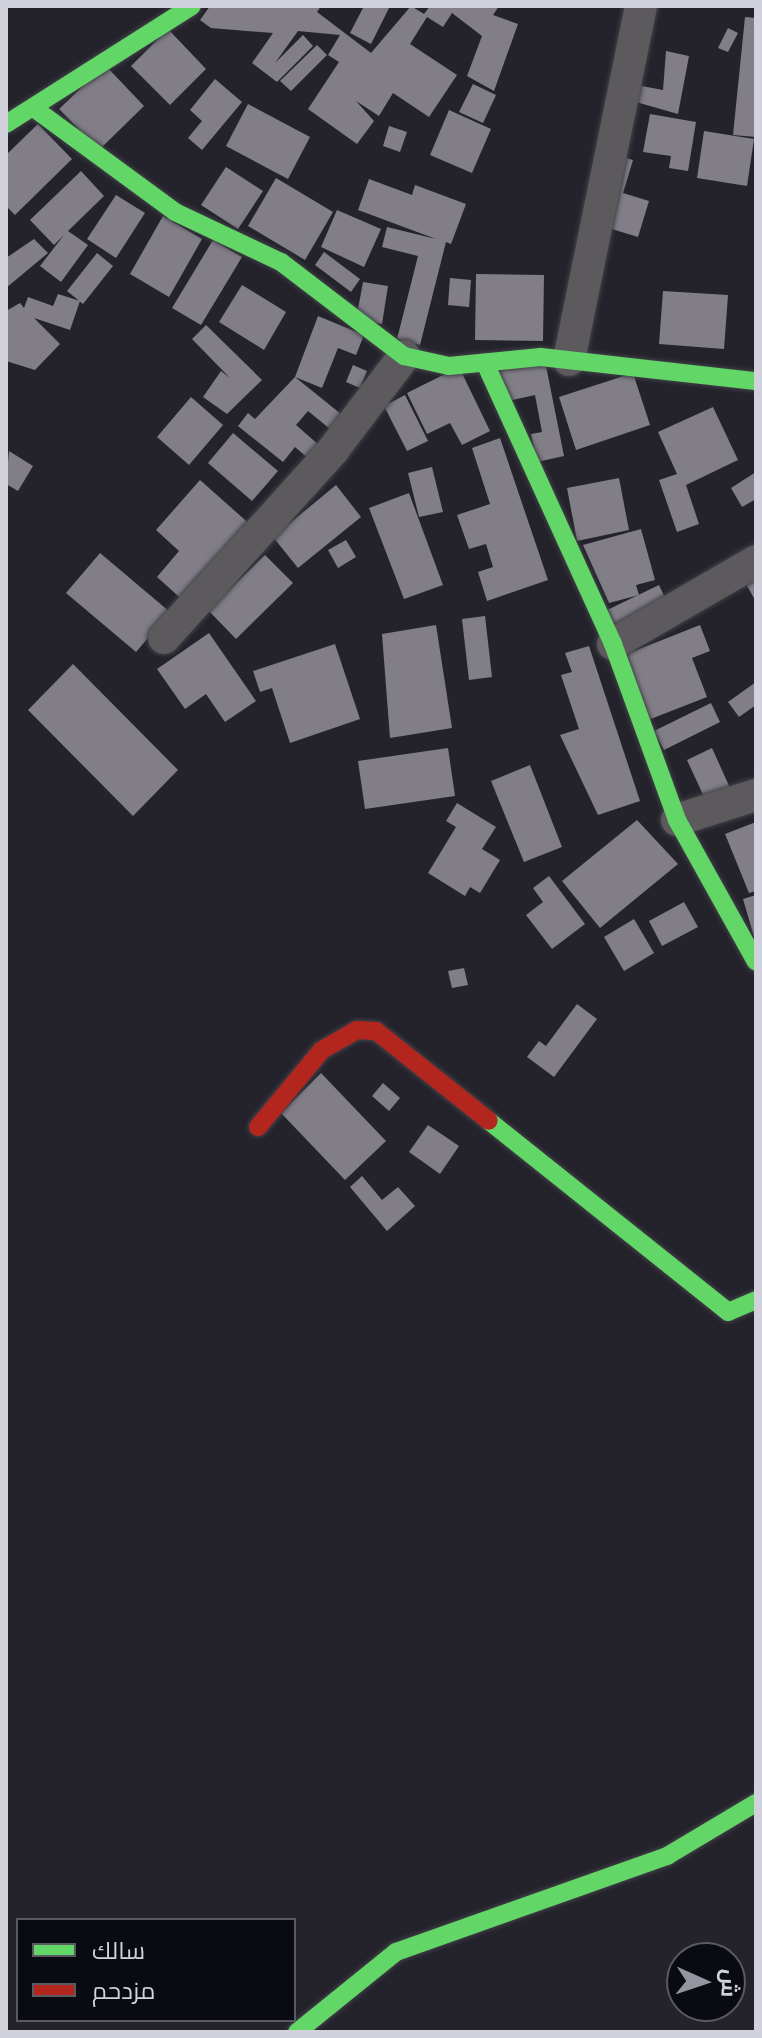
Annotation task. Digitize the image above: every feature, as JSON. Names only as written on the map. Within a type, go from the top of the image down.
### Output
[{"type":"street","points":[[6,124],[35,109],[192,6]]},
{"type":"street","points":[[569,360],[641,6]]},
{"type":"street","points":[[35,109],[175,212],[281,262],[373,339],[404,356],[449,366],[569,360],[756,381]]},
{"type":"street","points":[[164,638],[333,450],[404,356]]},
{"type":"street","points":[[485,363],[613,644],[677,820],[756,962]]},
{"type":"street","points":[[613,644],[756,561]]},
{"type":"street","points":[[677,820],[756,795]]},
{"type":"street","points":[[258,1127],[322,1050],[357,1030],[376,1031],[747,1312]]},
{"type":"street","points":[[297,2032],[396,1952],[667,1856],[756,1803]]},
{"type":"building","points":[[210,6],[321,6],[317,12],[371,53],[411,6],[424,14],[430,6],[499,6],[493,15],[518,24],[494,91],[467,76],[482,36],[452,13],[443,27],[427,17],[410,44],[457,75],[429,117],[393,93],[379,116],[356,101],[374,121],[357,144],[308,109],[339,62],[328,55],[340,35],[298,31],[275,63],[303,35],[313,46],[277,82],[252,63],[273,33],[211,28],[200,20]]},
{"type":"building","points":[[364,6],[390,6],[371,44],[350,33]]},
{"type":"building","points":[[745,17],[756,18],[756,137],[733,135]]},
{"type":"building","points":[[728,28],[738,33],[728,52],[718,48]]},
{"type":"building","points":[[168,29],[206,69],[170,105],[131,66]]},
{"type":"building","points":[[317,45],[327,55],[291,91],[280,81]]},
{"type":"building","points":[[666,51],[689,56],[678,114],[629,100],[631,84],[663,90]]},
{"type":"building","points":[[105,65],[144,106],[99,150],[59,109]]},
{"type":"building","points":[[215,79],[242,102],[202,150],[188,138],[202,121],[190,110]]},
{"type":"building","points":[[473,84],[496,95],[483,123],[459,112]]},
{"type":"building","points":[[248,104],[310,137],[288,179],[226,146]]},
{"type":"building","points":[[449,110],[491,129],[472,173],[430,155]]},
{"type":"building","points":[[650,114],[696,122],[688,171],[669,168],[671,156],[643,152]]},
{"type":"building","points":[[38,124],[72,159],[15,215],[6,206],[6,155]]},
{"type":"building","points":[[389,126],[407,132],[400,152],[383,146]]},
{"type":"building","points":[[704,131],[754,139],[747,186],[697,178]]},
{"type":"building","points":[[612,154],[633,160],[623,193],[649,201],[638,237],[592,223]]},
{"type":"building","points":[[226,167],[263,191],[238,229],[201,205]]},
{"type":"building","points":[[81,171],[104,196],[68,231],[88,245],[61,282],[40,266],[64,235],[54,245],[30,220]]},
{"type":"building","points":[[276,178],[333,212],[305,260],[248,226]]},
{"type":"building","points":[[369,179],[412,195],[415,185],[466,204],[451,244],[446,242],[420,345],[397,339],[418,256],[382,247],[387,227],[436,239],[358,210]]},
{"type":"building","points":[[116,195],[145,213],[116,258],[87,239]]},
{"type":"building","points":[[337,210],[381,229],[364,267],[321,247]]},
{"type":"building","points":[[163,216],[202,239],[169,297],[130,274]]},
{"type":"building","points":[[34,239],[48,253],[6,288],[6,258]]},
{"type":"building","points":[[213,240],[242,257],[201,325],[172,308]]},
{"type":"building","points":[[324,252],[360,279],[351,292],[315,265]]},
{"type":"building","points":[[97,253],[113,266],[83,304],[67,291]]},
{"type":"building","points":[[476,274],[544,275],[543,341],[475,340]]},
{"type":"building","points":[[450,278],[471,280],[469,307],[448,305]]},
{"type":"building","points":[[363,282],[388,286],[382,324],[356,320]]},
{"type":"building","points":[[242,285],[286,312],[264,350],[219,322]]},
{"type":"building","points":[[663,291],[728,295],[724,349],[659,344]]},
{"type":"building","points":[[58,294],[80,301],[70,330],[34,318],[60,344],[35,370],[6,361],[6,311],[20,303],[24,308],[28,297],[53,306]]},
{"type":"building","points":[[318,316],[364,335],[356,355],[338,348],[322,388],[295,377]]},
{"type":"building","points":[[206,325],[262,380],[227,414],[203,397],[221,371],[230,378],[192,339]]},
{"type":"building","points":[[545,361],[564,456],[537,462],[531,434],[542,432],[535,395],[503,402],[497,371]]},
{"type":"building","points":[[353,365],[367,371],[360,388],[346,382]]},
{"type":"building","points":[[459,367],[490,431],[462,445],[450,423],[427,434],[407,393]]},
{"type":"building","points":[[633,373],[650,425],[576,450],[559,397]]},
{"type":"building","points":[[295,377],[341,414],[330,429],[308,411],[296,425],[320,446],[309,459],[295,447],[283,462],[238,426],[248,413],[255,419]]},
{"type":"building","points":[[405,395],[428,441],[407,451],[384,406]]},
{"type":"building","points":[[191,397],[223,425],[189,465],[157,437]]},
{"type":"building","points":[[713,407],[738,460],[686,485],[699,524],[677,532],[659,480],[677,474],[658,432]]},
{"type":"building","points":[[233,433],[278,471],[252,501],[208,463]]},
{"type":"building","points":[[500,438],[548,580],[487,601],[478,572],[493,567],[486,544],[469,549],[457,515],[490,504],[472,448]]},
{"type":"building","points":[[9,451],[33,466],[18,491],[6,484]]},
{"type":"building","points":[[432,467],[443,512],[419,517],[408,473]]},
{"type":"building","points":[[756,472],[756,499],[742,507],[731,488]]},
{"type":"building","points":[[619,478],[629,530],[577,541],[567,488]]},
{"type":"building","points":[[200,480],[253,527],[186,603],[157,577],[179,551],[156,530]]},
{"type":"building","points":[[336,485],[361,517],[298,568],[273,537]]},
{"type":"building","points":[[409,493],[443,585],[404,599],[369,508]]},
{"type":"building","points":[[641,529],[655,580],[636,585],[639,595],[609,603],[583,545]]},
{"type":"building","points":[[346,540],[356,557],[338,568],[328,550]]},
{"type":"building","points":[[100,553],[170,612],[136,652],[66,593]]},
{"type":"building","points":[[265,555],[293,583],[236,639],[208,610]]},
{"type":"building","points":[[756,577],[756,602],[745,582]]},
{"type":"building","points":[[659,585],[673,615],[617,642],[603,612]]},
{"type":"building","points":[[485,616],[492,677],[469,680],[462,619]]},
{"type":"building","points":[[436,625],[452,728],[390,738],[382,634]]},
{"type":"building","points":[[700,625],[710,651],[692,658],[707,697],[643,722],[619,657]]},
{"type":"building","points":[[209,633],[256,701],[225,722],[206,694],[185,709],[157,669]]},
{"type":"building","points":[[335,644],[360,719],[290,743],[272,688],[260,692],[253,671]]},
{"type":"building","points":[[589,646],[640,801],[598,815],[560,735],[579,729],[561,675],[572,672],[565,653]]},
{"type":"building","points":[[73,664],[178,770],[133,816],[28,710]]},
{"type":"building","points":[[756,682],[756,705],[739,717],[728,702]]},
{"type":"building","points":[[711,703],[720,722],[664,750],[654,731]]},
{"type":"building","points":[[448,748],[455,796],[365,809],[358,761]]},
{"type":"building","points":[[712,748],[730,788],[705,799],[687,760]]},
{"type":"building","points":[[530,765],[562,847],[524,862],[491,781]]},
{"type":"building","points":[[457,803],[496,827],[482,849],[500,860],[480,893],[470,887],[465,896],[428,873],[456,827],[446,821]]},
{"type":"building","points":[[637,820],[678,864],[600,928],[562,881]]},
{"type":"building","points":[[756,822],[756,891],[749,893],[725,834]]},
{"type":"building","points":[[549,876],[585,924],[552,949],[526,915],[543,902],[533,888]]},
{"type":"building","points":[[756,895],[756,944],[743,899]]},
{"type":"building","points":[[684,902],[698,927],[662,946],[649,921]]},
{"type":"building","points":[[634,919],[654,953],[624,971],[604,937]]},
{"type":"building","points":[[464,968],[468,985],[452,988],[448,971]]},
{"type":"building","points":[[577,1004],[597,1019],[554,1077],[527,1057],[539,1041],[546,1046]]},
{"type":"building","points":[[321,1073],[386,1141],[345,1180],[281,1113]]},
{"type":"building","points":[[383,1083],[400,1098],[389,1111],[372,1096]]},
{"type":"building","points":[[428,1125],[459,1146],[440,1174],[409,1152]]},
{"type":"building","points":[[362,1176],[382,1200],[398,1187],[415,1206],[387,1231],[350,1187]]},
{"type":"traffic: fast","points":[[6,124],[192,6]]},
{"type":"traffic: fast","points":[[35,109],[175,212],[281,262],[404,356],[449,366],[541,357],[756,381]]},
{"type":"traffic: fast","points":[[485,363],[613,644],[677,820],[756,962]]},
{"type":"traffic: fast","points":[[489,1121],[728,1312],[756,1300]]},
{"type":"traffic: fast","points":[[297,2032],[396,1952],[667,1856],[756,1803]]},
{"type":"traffic: jam","points":[[258,1127],[322,1050],[357,1030],[376,1031],[489,1121]]}]
